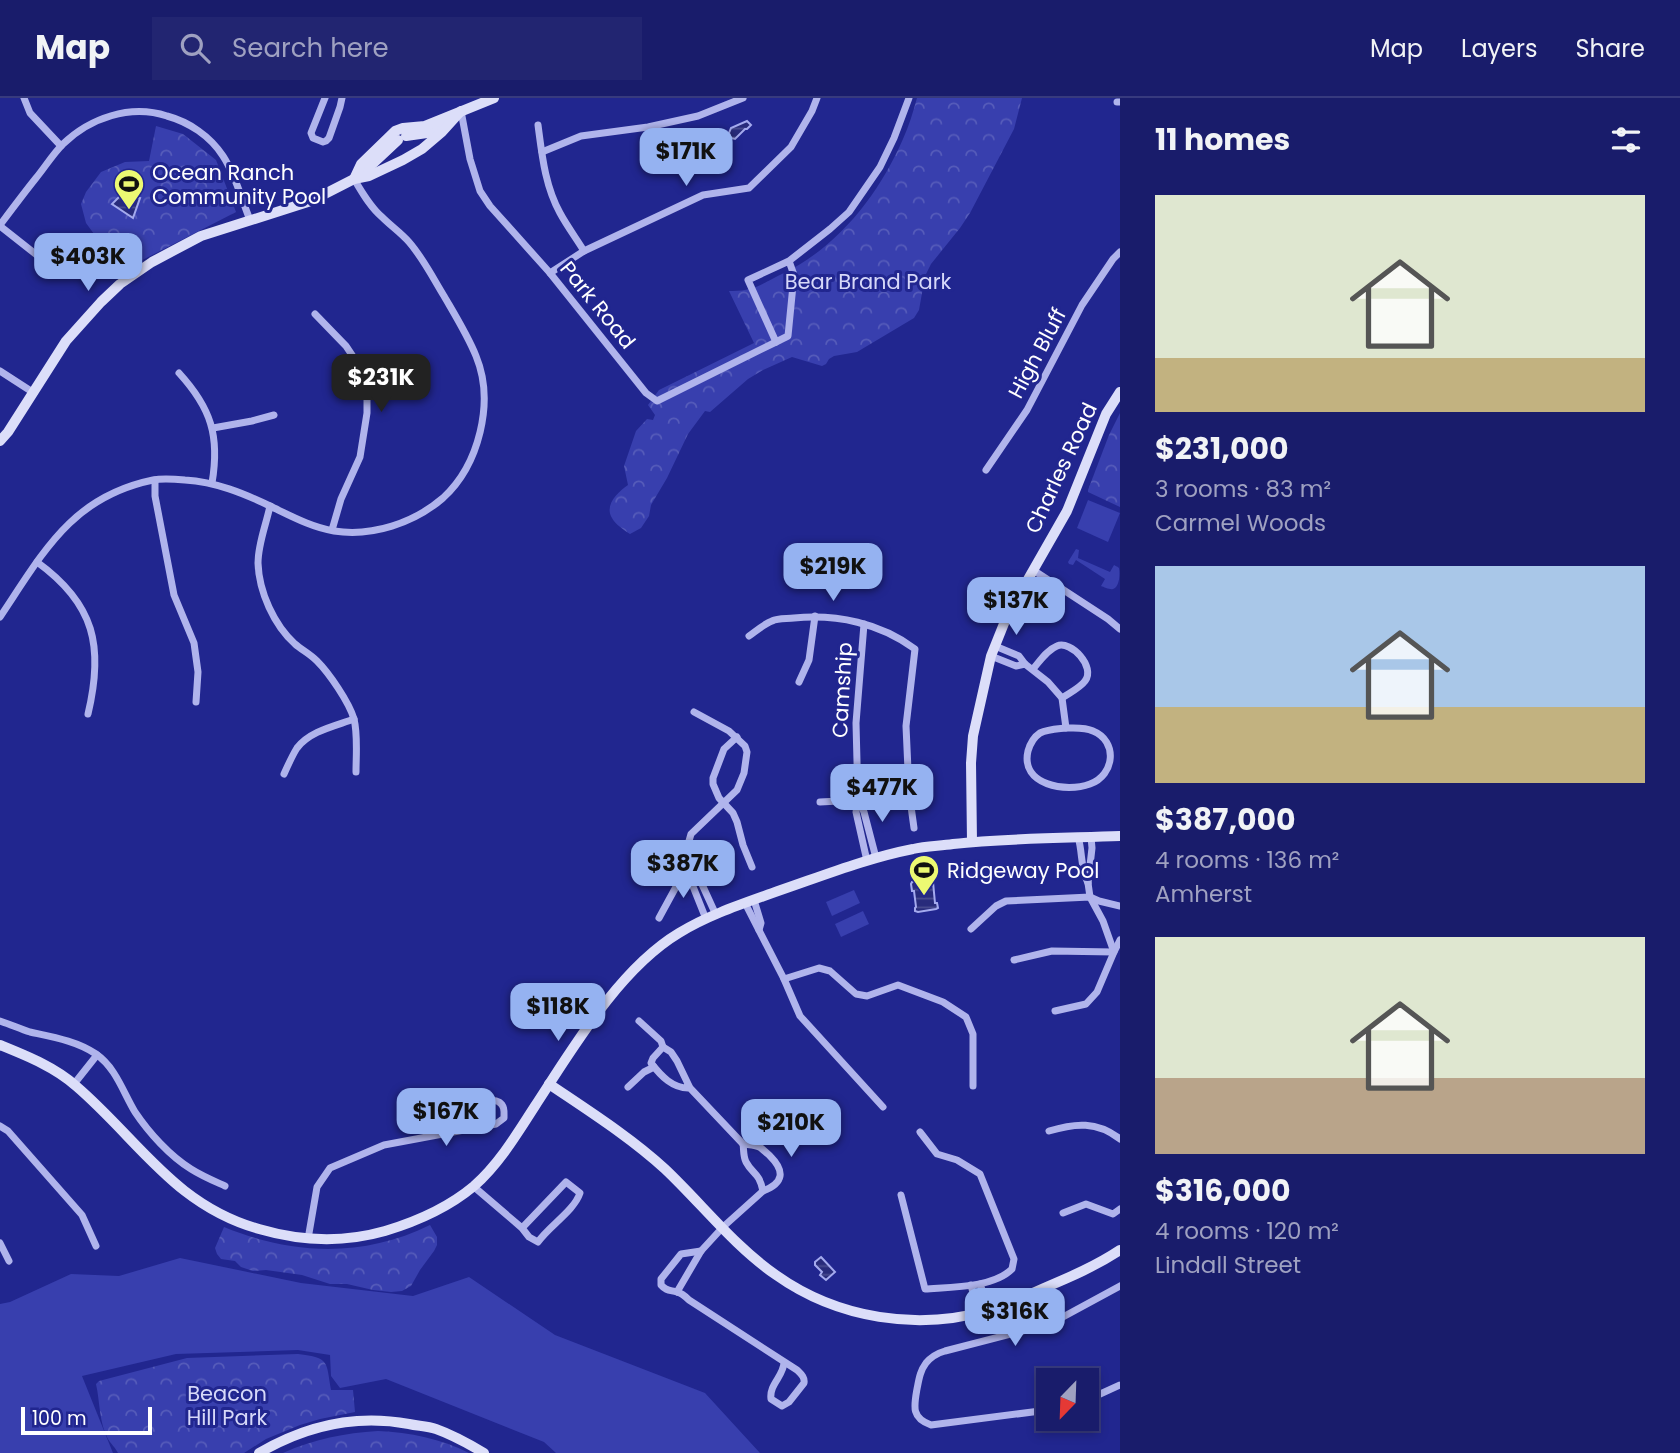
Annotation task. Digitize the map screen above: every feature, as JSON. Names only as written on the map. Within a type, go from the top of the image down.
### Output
[{"type":"street","points":[[24,98],[30,113],[61,146]]},
{"type":"street","points":[[325,98],[311,133],[313,138],[323,142],[329,138],[342,98]]},
{"type":"street","points":[[403,160],[396,140],[398,129],[445,119],[481,100],[494,98]]},
{"type":"street","points":[[542,152],[581,136],[648,127],[698,116],[743,98]]},
{"type":"street","points":[[550,273],[584,251],[703,195],[749,188],[791,148],[817,98]]},
{"type":"street","points":[[789,261],[794,275],[788,336],[776,342],[748,280],[789,261],[849,212],[880,167],[909,98]]},
{"type":"street","points":[[0,441],[66,341],[120,284],[152,262],[201,236],[311,201],[354,179],[369,176],[403,160],[422,149],[461,111]]},
{"type":"street","name":"Park Road","points":[[461,111],[470,159],[480,191],[646,393],[657,401],[776,342]]},
{"type":"street","points":[[38,256],[0,225],[61,146],[89,125],[126,113],[161,114],[186,123],[205,135],[223,155],[232,171],[250,220]]},
{"type":"street","points":[[354,179],[360,164],[396,140],[428,133],[445,119]]},
{"type":"street","points":[[538,125],[546,178],[560,214],[584,251]]},
{"type":"street","points":[[0,617],[59,532],[84,509],[111,494],[155,480],[182,479],[212,483],[229,488],[303,522],[332,530],[360,533],[386,528],[414,517],[437,503],[457,484],[478,441],[484,410],[477,358],[449,304],[410,243],[380,216],[354,179]]},
{"type":"street","name":"High Bluff","points":[[986,470],[1027,410],[1082,305],[1120,252]]},
{"type":"street","points":[[315,314],[346,345],[356,361],[367,394],[367,414],[360,457],[341,499],[332,530]]},
{"type":"street","points":[[0,371],[34,393]]},
{"type":"street","points":[[179,373],[194,389],[213,428],[216,452],[212,483]]},
{"type":"street","name":"Charles Road","points":[[972,842],[973,736],[993,651],[1012,608],[1038,573],[1067,511],[1106,414],[1120,392]]},
{"type":"street","points":[[213,428],[274,415]]},
{"type":"street","points":[[155,480],[155,496],[174,595],[194,643],[198,672],[196,702]]},
{"type":"street","points":[[270,506],[259,549],[258,566],[262,590],[281,628],[295,644],[315,659],[335,683],[354,719],[356,772]]},
{"type":"street","points":[[37,562],[77,601],[88,618],[96,660],[88,714]]},
{"type":"street","points":[[1038,573],[1120,629]]},
{"type":"street","points":[[985,594],[1012,608]]},
{"type":"street","points":[[799,682],[809,660],[815,616]]},
{"type":"street","points":[[749,636],[773,620],[833,617],[864,624],[901,639],[915,649],[906,726],[909,792],[914,828]]},
{"type":"street","name":"Camship","points":[[864,624],[856,723],[858,800],[864,812],[872,860]]},
{"type":"street","points":[[1033,669],[1054,646],[1070,646],[1087,664],[1088,672],[1086,680],[1062,698]]},
{"type":"street","points":[[993,651],[1016,666],[1025,664],[1033,669],[1062,698],[1066,727]]},
{"type":"street","points":[[694,712],[737,737],[747,752],[746,766],[737,790],[691,834],[687,848],[686,857],[691,874],[700,880],[711,917]]},
{"type":"street","points":[[284,774],[303,741],[316,733],[354,719]]},
{"type":"street","points":[[1066,727],[1092,730],[1104,737],[1110,748],[1111,760],[1106,772],[1090,785],[1065,787],[1041,782],[1028,768],[1031,742],[1038,734],[1066,727]]},
{"type":"street","points":[[737,737],[724,749],[713,778],[714,790],[733,813],[752,867]]},
{"type":"street","points":[[820,802],[858,800],[909,792]]},
{"type":"street","points":[[0,1045],[36,1060],[74,1084],[167,1177],[198,1202],[238,1222],[308,1239],[374,1234],[415,1221],[453,1201],[473,1186],[510,1144],[600,1010],[632,970],[679,933],[750,902],[872,860],[914,849],[972,842],[1120,836]]},
{"type":"street","points":[[1078,837],[1082,849],[1083,873],[1088,883]]},
{"type":"street","points":[[1091,837],[1088,883],[1090,897],[1103,921],[1114,952]]},
{"type":"street","points":[[659,918],[677,885],[691,874]]},
{"type":"street","points":[[971,929],[988,912],[1006,901],[1090,897],[1120,906]]},
{"type":"street","points":[[750,902],[761,923],[759,930],[800,1016],[883,1107]]},
{"type":"street","points":[[1055,1011],[1086,1004],[1097,992],[1120,940]]},
{"type":"street","points":[[1014,960],[1052,951],[1114,952]]},
{"type":"street","points":[[784,979],[819,968],[831,971],[856,994],[867,996],[898,985],[943,1003],[966,1017],[972,1034],[973,1086]]},
{"type":"street","points":[[0,1021],[80,1045],[97,1055],[109,1065],[135,1112],[156,1138],[192,1170],[225,1186]]},
{"type":"street","points":[[639,1021],[671,1052],[690,1088],[743,1144],[746,1163],[761,1180],[764,1191]]},
{"type":"street","points":[[663,1047],[651,1063],[671,1083],[690,1088]]},
{"type":"street","points":[[74,1084],[97,1055]]},
{"type":"street","points":[[628,1087],[644,1072],[654,1067]]},
{"type":"street","points":[[549,1084],[646,1153],[755,1259],[802,1291],[840,1307],[887,1318],[914,1320],[936,1320],[984,1311],[1084,1271],[1120,1251]]},
{"type":"street","points":[[308,1239],[317,1187],[330,1168],[384,1145],[491,1126],[504,1118],[502,1105],[492,1101],[484,1104],[467,1129]]},
{"type":"street","points":[[1049,1131],[1074,1124],[1099,1127],[1120,1139]]},
{"type":"street","points":[[0,1126],[8,1131],[82,1214],[96,1246]]},
{"type":"street","points":[[901,1195],[925,1289],[976,1285],[1012,1269],[1014,1259],[980,1174],[957,1160],[936,1152],[920,1132]]},
{"type":"street","points":[[677,1292],[701,1251],[723,1227],[764,1191],[778,1183],[780,1170],[777,1163],[761,1148],[743,1144]]},
{"type":"street","points":[[473,1186],[522,1228],[528,1237],[538,1242],[577,1201],[580,1193],[566,1182],[522,1228]]},
{"type":"street","points":[[1063,1213],[1086,1204],[1113,1214],[1120,1209]]},
{"type":"street","points":[[0,1243],[9,1261]]},
{"type":"street","points":[[701,1251],[681,1254],[661,1279],[661,1285],[670,1292],[677,1292],[797,1370],[804,1380],[789,1402],[782,1406],[771,1398],[770,1391],[784,1368],[784,1362]]},
{"type":"street","points":[[976,1285],[984,1311]]},
{"type":"street","points":[[1036,1412],[935,1425],[920,1420],[914,1406],[919,1377],[924,1365],[933,1356],[1054,1322],[1120,1286]]},
{"type":"street","points":[[1040,1290],[1054,1322]]},
{"type":"street","points":[[1099,1395],[1120,1385]]},
{"type":"street","points":[[259,1453],[275,1443],[312,1429],[365,1420],[393,1421],[435,1429],[484,1453]]},
{"type":"green space","name":"Bear Brand Park","points":[[917,98],[1022,98],[1014,129],[970,213],[925,276],[919,310],[914,318],[857,352],[834,356],[822,366],[792,357],[748,379],[710,412],[705,411],[688,434],[651,505],[649,516],[641,528],[630,534],[613,520],[610,508],[616,495],[628,485],[624,466],[636,431],[647,419],[653,420],[655,415],[648,405],[659,390],[754,343],[729,291],[752,288],[784,273],[804,262],[839,233],[882,179],[905,134]]},
{"type":"green space","points":[[156,126],[183,134],[216,160],[236,212],[121,271],[86,223],[81,204],[86,192],[101,172],[125,162],[149,161]]},
{"type":"green space","points":[[1120,413],[1120,507],[1088,490]]},
{"type":"green space","points":[[1088,500],[1120,513],[1108,542],[1077,528]]},
{"type":"green space","points":[[1076,549],[1079,550],[1078,558],[1110,572],[1114,565],[1119,568],[1117,586],[1110,589],[1101,586],[1105,579],[1076,560],[1073,565],[1069,564]]},
{"type":"green space","points":[[854,890],[860,903],[832,916],[826,902]]},
{"type":"green space","points":[[863,911],[869,924],[841,937],[835,924]]},
{"type":"green space","points":[[430,1225],[437,1237],[437,1245],[411,1286],[402,1291],[373,1290],[347,1284],[330,1284],[302,1275],[253,1271],[241,1267],[235,1261],[221,1259],[215,1248],[224,1227],[275,1243],[327,1249],[379,1243]]},
{"type":"green space","points":[[180,1258],[301,1283],[413,1296],[469,1277],[555,1335],[705,1393],[760,1453],[556,1453],[544,1442],[386,1379],[340,1388],[331,1376],[330,1355],[298,1350],[176,1354],[82,1376],[113,1453],[0,1453],[0,1304],[71,1274],[119,1276]]},
{"type":"green space","name":"Beacon Hill Park","points":[[298,1354],[316,1357],[325,1363],[331,1390],[353,1390],[355,1412],[300,1425],[266,1439],[244,1453],[118,1453],[105,1433],[96,1384],[99,1381],[187,1358]]},
{"type":"green space","points":[[378,1431],[425,1437],[469,1453],[283,1453],[330,1438]]},
{"type":"shaded area","points":[[747,121],[751,125],[735,139],[731,138],[731,128]]},
{"type":"shaded area","name":"Ocean Ranch Community Pool","points":[[120,196],[140,198],[133,218],[112,204]]},
{"type":"shaded area","name":"Ridgeway Pool","points":[[912,882],[933,882],[938,908],[915,911]]},
{"type":"shaded area","points":[[821,1257],[835,1272],[826,1280],[815,1265]]},
{"type":"place","name":"Ocean Ranch Community Pool","points":[[129,211]]},
{"type":"place","name":"Ridgeway Pool","points":[[924,897]]}]
